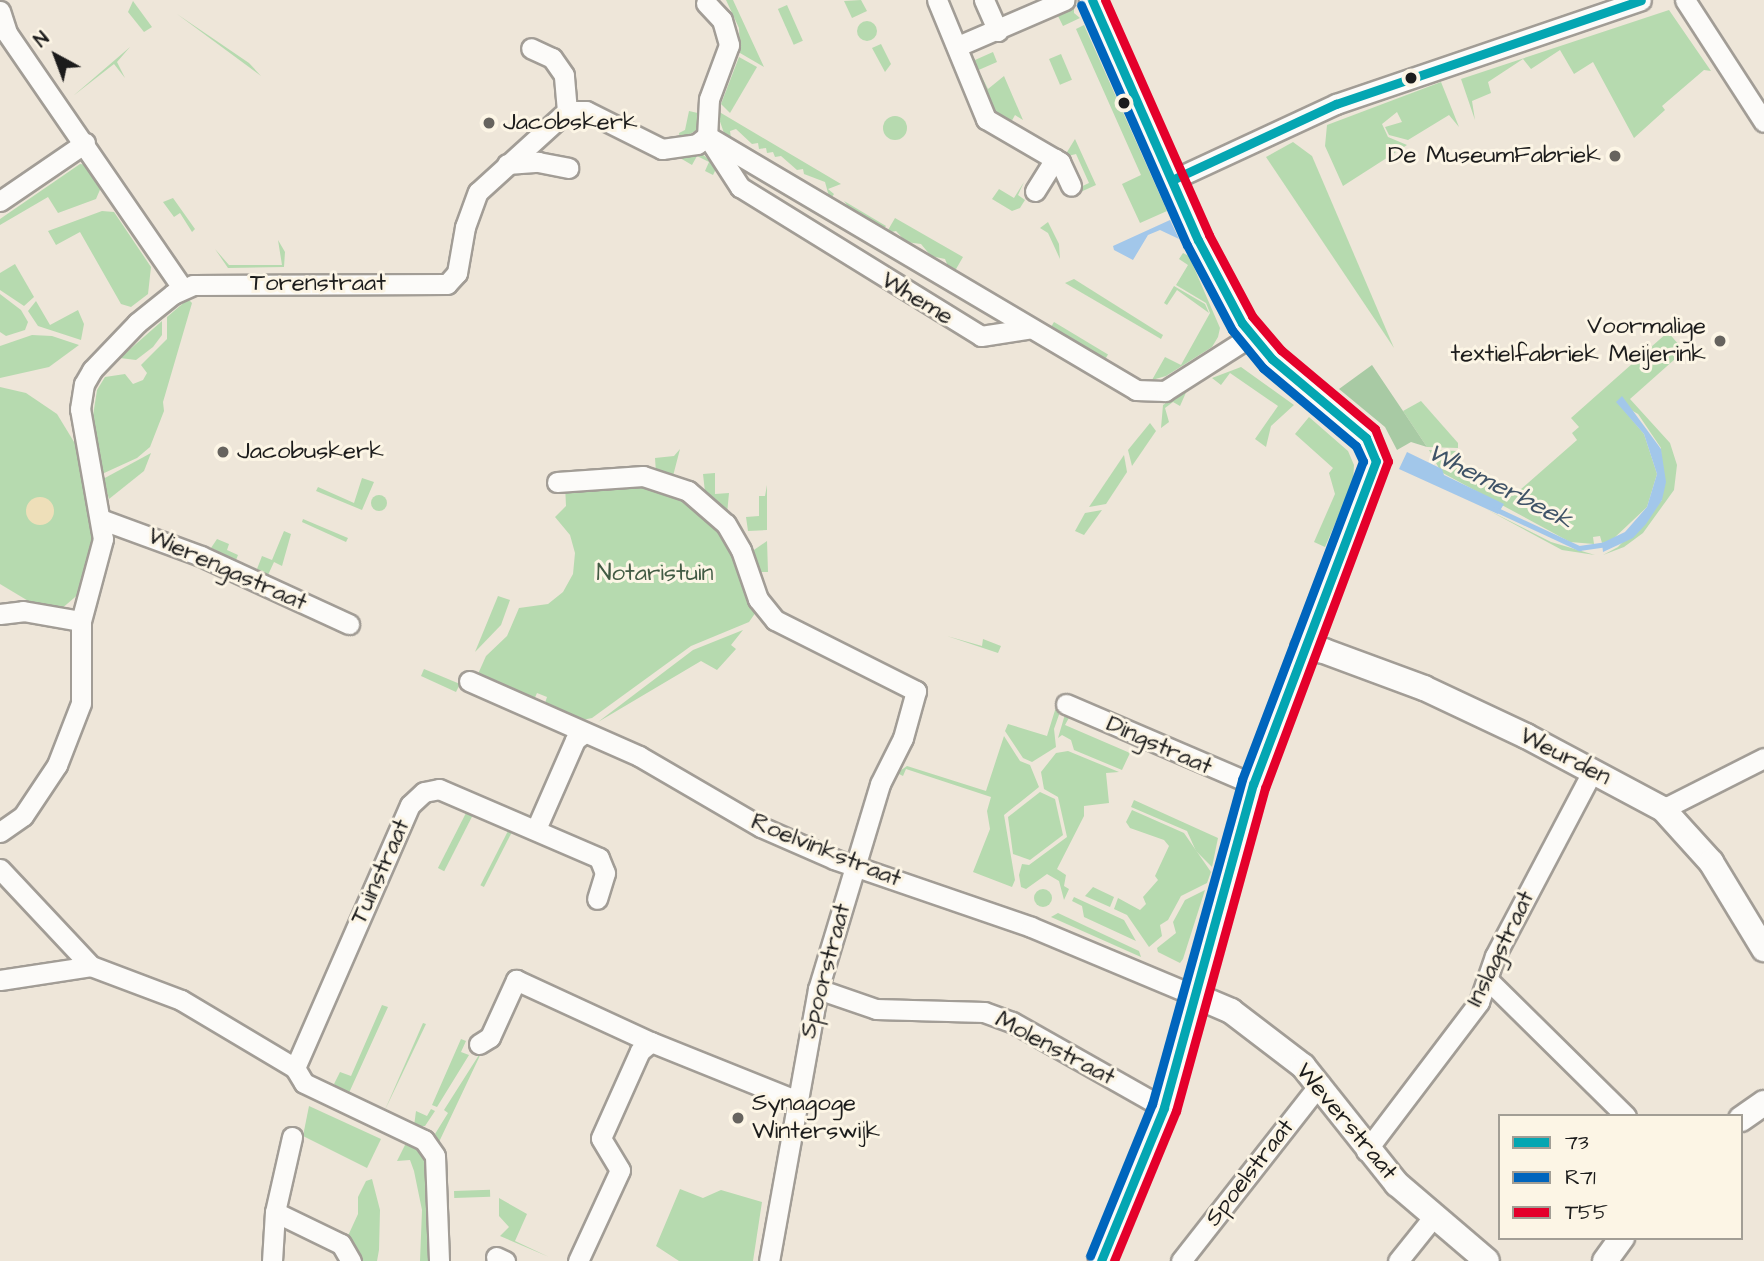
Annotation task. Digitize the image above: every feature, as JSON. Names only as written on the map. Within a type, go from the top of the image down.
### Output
[{"type":"street","points":[[937,0],[986,118],[1055,159],[1071,186]]},
{"type":"street","points":[[984,0],[998,31]]},
{"type":"street","points":[[958,46],[1065,0]]},
{"type":"street","points":[[1092,0],[1198,240],[1251,336],[1366,438],[1376,461],[1369,488],[1303,648],[1253,784],[1164,1108],[1101,1261]]},
{"type":"street","points":[[1172,180],[1336,104],[1641,0]]},
{"type":"street","points":[[1685,0],[1764,122]]},
{"type":"street","points":[[507,164],[567,111],[586,111],[662,149],[697,144],[707,136],[709,99],[729,45],[722,20],[706,1]]},
{"type":"street","points":[[0,11],[7,33],[183,288],[119,338],[84,384],[82,428],[103,520],[99,556],[81,621],[81,703],[57,765],[23,816],[0,831]]},
{"type":"street","points":[[531,48],[547,53],[559,66],[567,85],[567,111]]},
{"type":"street","name":"Wheme","points":[[707,136],[832,207],[1027,328],[1127,386],[1155,393],[1174,387],[1251,336]]},
{"type":"street","name":"Wheme","points":[[707,136],[740,187],[981,336],[1027,328]]},
{"type":"street","points":[[0,201],[85,143]]},
{"type":"street","points":[[1035,191],[1055,159]]},
{"type":"street","points":[[507,164],[538,162],[569,168]]},
{"type":"street","name":"Torenstraat","points":[[183,288],[290,283],[438,286],[453,280],[461,263],[473,201],[507,164]]},
{"type":"street","points":[[815,234],[832,207]]},
{"type":"street","name":"Spoorstraat","points":[[557,482],[643,476],[688,491],[713,508],[731,531],[761,605],[775,620],[916,691],[854,867],[818,989],[795,1100],[768,1261]]},
{"type":"street","name":"Wierengastraat","points":[[103,520],[201,556],[349,624]]},
{"type":"street","points":[[0,614],[23,611],[81,621]]},
{"type":"street","name":"Weurden","points":[[1303,648],[1324,651],[1424,688],[1593,770],[1663,809],[1711,862],[1764,949]]},
{"type":"street","name":"Roelvinkstraat","points":[[469,681],[583,734],[639,756],[761,827],[854,867],[1031,927],[1196,996]]},
{"type":"street","name":"Dingstraat","points":[[1066,705],[1253,784]]},
{"type":"street","points":[[536,829],[576,740],[583,734]]},
{"type":"street","points":[[1663,809],[1764,758]]},
{"type":"street","name":"Inslagstraat","points":[[1366,1151],[1479,1002],[1487,979],[1593,770]]},
{"type":"street","name":"Tuinstraat","points":[[295,1068],[417,797],[439,789],[599,858],[605,873],[597,899]]},
{"type":"street","points":[[0,869],[91,966],[181,1000],[295,1068],[304,1083],[424,1140],[436,1165],[439,1261]]},
{"type":"street","points":[[0,980],[91,966]]},
{"type":"street","points":[[1487,979],[1624,1114]]},
{"type":"street","points":[[479,1044],[490,1037],[516,980],[651,1042],[795,1100]]},
{"type":"street","name":"Molenstraat","points":[[818,989],[876,1009],[984,1012],[1012,1022],[1164,1108]]},
{"type":"street","name":"Weverstraat","points":[[1196,996],[1231,1011],[1297,1062],[1320,1084],[1366,1151],[1434,1216],[1487,1261]]},
{"type":"street","points":[[578,1261],[620,1170],[601,1138],[640,1051],[651,1042]]},
{"type":"street","name":"Spoelstraat","points":[[1181,1261],[1320,1084]]},
{"type":"street","points":[[1743,1118],[1764,1103]]},
{"type":"street","points":[[272,1261],[275,1212],[292,1137]]},
{"type":"street","points":[[275,1212],[341,1244],[351,1261]]},
{"type":"street","points":[[1398,1261],[1434,1216]]},
{"type":"street","points":[[1605,1261],[1621,1240]]},
{"type":"green space","points":[[726,0],[733,0],[764,67],[740,53],[739,28]]},
{"type":"green space","points":[[861,0],[867,11],[852,18],[844,1]]},
{"type":"green space","points":[[133,1],[152,27],[144,32],[128,12]]},
{"type":"green space","points":[[1074,3],[1074,13],[1080,18],[1063,26],[1056,12]]},
{"type":"green space","points":[[787,5],[803,41],[794,45],[778,9]]},
{"type":"green space","points":[[1669,10],[1711,71],[1704,70],[1662,106],[1665,110],[1634,138],[1593,62],[1574,74],[1560,50],[1531,69],[1523,59],[1488,82],[1491,93],[1472,101],[1475,120],[1461,79]]},
{"type":"green space","points":[[177,14],[249,63],[261,76]]},
{"type":"green space","points":[[867,21],[874,24],[877,31],[874,38],[867,41],[860,38],[857,31],[860,24]]},
{"type":"green space","points":[[1084,25],[1167,211],[1140,223],[1122,184],[1141,175],[1076,29]]},
{"type":"green space","points":[[881,44],[891,64],[885,72],[872,48]]},
{"type":"green space","points":[[130,47],[117,62],[125,78],[114,64],[73,96]]},
{"type":"green space","points":[[970,50],[975,60],[993,52],[997,62],[974,72],[966,51]]},
{"type":"green space","points":[[1061,54],[1072,80],[1060,85],[1049,59]]},
{"type":"green space","points":[[739,57],[757,67],[730,113],[721,104]]},
{"type":"green space","points":[[981,75],[988,89],[1004,76],[1023,120],[1015,115],[1009,126],[991,116],[975,77]]},
{"type":"green space","points":[[1441,82],[1459,127],[1449,115],[1408,140],[1389,135],[1385,127],[1402,122],[1397,112],[1382,124],[1388,137],[1407,145],[1343,186],[1325,146],[1327,125]]},
{"type":"green space","points":[[716,110],[841,184],[828,189],[834,194],[830,200],[825,182],[804,174],[803,169],[797,170],[781,156],[775,157],[773,152],[767,153],[766,148],[759,149],[758,143],[752,144],[736,129],[730,131],[731,138],[725,136]]},
{"type":"green space","points":[[689,111],[702,114],[700,128],[680,140],[679,133],[685,130]]},
{"type":"green space","points":[[895,116],[906,123],[907,128],[900,139],[895,140],[884,133],[883,128],[890,117]]},
{"type":"green space","points":[[1075,139],[1096,185],[1076,194],[1074,190],[1089,183],[1076,154],[1064,157]]},
{"type":"green space","points":[[1293,142],[1312,156],[1394,348],[1266,157]]},
{"type":"green space","points":[[700,152],[717,167],[713,175],[705,171],[709,162],[697,156],[692,165],[675,155]]},
{"type":"green space","points":[[80,164],[88,165],[102,185],[96,199],[58,213],[48,197],[0,225],[0,219]]},
{"type":"green space","points":[[1024,182],[1018,195],[1025,200],[1020,208],[1012,211],[992,199],[999,189],[1014,198]]},
{"type":"green space","points":[[173,198],[195,229],[192,232],[180,213],[174,217],[163,202]]},
{"type":"green space","points":[[844,201],[886,226],[883,230],[851,210]]},
{"type":"green space","points":[[102,211],[114,212],[151,267],[148,294],[131,307],[121,304],[80,232],[56,245],[48,231]]},
{"type":"green space","points":[[895,218],[963,257],[952,276],[945,259],[931,256],[921,244],[906,242],[896,231],[891,232],[893,239],[884,237]]},
{"type":"green space","points":[[1048,222],[1059,244],[1060,259],[1048,233],[1040,228]]},
{"type":"green space","points":[[278,240],[285,252],[284,267],[228,268],[215,249],[229,265],[282,265]]},
{"type":"green space","points":[[1183,253],[1189,256],[1220,328],[1218,337],[1212,347],[1166,376],[1152,380],[1165,357],[1181,365],[1210,313],[1206,303],[1176,285],[1188,265],[1179,259]]},
{"type":"green space","points":[[15,264],[34,297],[24,306],[0,290],[0,273]]},
{"type":"green space","points":[[1074,279],[1163,335],[1161,339],[1065,283]]},
{"type":"green space","points":[[1174,286],[1205,304],[1209,313],[1177,290],[1167,305],[1164,303]]},
{"type":"green space","points":[[0,294],[21,310],[28,322],[25,330],[6,336],[0,332]]},
{"type":"green space","points":[[188,299],[192,303],[163,402],[164,411],[150,447],[137,458],[102,474],[92,422],[97,390],[105,377],[125,374],[133,384],[143,380],[147,373],[141,365],[167,339],[167,317]]},
{"type":"green space","points":[[36,301],[50,325],[78,310],[84,324],[81,340],[38,326],[28,311]]},
{"type":"green space","points":[[162,321],[162,335],[153,347],[136,360],[120,358]]},
{"type":"green space","points":[[1054,322],[1108,354],[1105,359],[1051,326]]},
{"type":"green space","points":[[1668,332],[1684,351],[1630,399],[1670,443],[1677,465],[1674,490],[1643,533],[1624,547],[1603,555],[1618,547],[1662,500],[1661,448],[1638,414],[1617,402],[1644,434],[1657,474],[1647,507],[1612,540],[1602,543],[1600,536],[1593,537],[1594,544],[1570,542],[1441,472],[1429,450],[1458,451],[1456,466],[1513,496],[1577,440],[1572,433],[1579,427],[1571,418]]},
{"type":"green space","points":[[32,335],[52,336],[79,345],[49,367],[0,378],[0,346]]},
{"type":"green space","points":[[1372,365],[1427,447],[1411,442],[1397,450],[1385,427],[1339,389]]},
{"type":"green space","points":[[1241,367],[1294,405],[1271,426],[1266,447],[1255,439],[1278,406],[1230,373],[1221,385],[1212,378]]},
{"type":"green space","points":[[0,387],[26,393],[57,414],[82,455],[96,535],[81,592],[60,610],[40,608],[0,584]]},
{"type":"green space","points":[[1188,388],[1180,406],[1173,402],[1165,408],[1169,422],[1161,428],[1163,405]]},
{"type":"green space","points":[[1421,401],[1458,443],[1458,448],[1427,447],[1403,411]]},
{"type":"green space","points":[[1309,417],[1348,451],[1354,465],[1353,482],[1325,547],[1314,542],[1335,494],[1329,473],[1333,468],[1295,434]]},
{"type":"green space","points":[[1150,423],[1156,431],[1132,466],[1128,450]]},
{"type":"green space","points":[[680,449],[673,476],[656,473],[655,458],[674,456]]},
{"type":"green space","points":[[151,453],[144,471],[109,499],[103,479]]},
{"type":"green space","points":[[1124,455],[1127,472],[1106,504],[1089,507]]},
{"type":"green space","points":[[715,473],[715,494],[729,493],[727,514],[705,492],[703,474]]},
{"type":"green space","points":[[362,478],[374,482],[362,510],[316,491],[318,487],[354,503]]},
{"type":"green space","name":"Notaristuin","points":[[631,484],[674,491],[724,530],[756,612],[749,622],[691,646],[592,718],[573,722],[544,706],[547,697],[537,693],[533,702],[478,674],[486,656],[507,636],[519,608],[548,604],[563,592],[573,574],[575,553],[570,535],[555,517],[566,506],[565,485]]},
{"type":"green space","points":[[767,485],[767,530],[748,531],[746,517],[759,516],[759,496],[765,496]]},
{"type":"green space","points":[[379,495],[385,497],[385,509],[379,511],[373,509],[371,503],[373,497]]},
{"type":"green space","points":[[1486,509],[1551,542],[1595,555],[1562,550]]},
{"type":"green space","points":[[1102,510],[1084,535],[1075,531],[1085,513]]},
{"type":"green space","points":[[303,519],[348,538],[346,542],[302,522]]},
{"type":"green space","points":[[284,531],[291,534],[282,566],[274,562],[268,575],[257,569],[262,556],[272,560]]},
{"type":"green space","points":[[217,539],[229,544],[227,550],[238,555],[236,560],[211,548]]},
{"type":"green space","points":[[767,541],[768,572],[756,572],[751,552]]},
{"type":"green space","points":[[498,596],[510,600],[501,625],[475,652]]},
{"type":"green space","points":[[743,630],[731,645],[736,649],[717,670],[701,661],[598,722],[693,650]]},
{"type":"green space","points":[[947,636],[982,646],[983,639],[1001,646],[998,653]]},
{"type":"green space","points":[[424,669],[460,684],[456,692],[421,676]]},
{"type":"green space","points":[[1056,707],[1061,709],[1054,729],[1056,747],[1032,762],[1023,758],[1005,731],[1008,724],[1047,736]]},
{"type":"green space","points":[[1066,711],[1071,714],[1065,725],[1130,753],[1122,770],[1074,750],[1071,740],[1062,735],[1058,738]]},
{"type":"green space","points":[[1004,736],[1020,761],[1030,765],[1039,787],[1004,815],[1015,880],[1012,887],[973,872],[990,829],[987,811],[991,797],[906,769],[903,776],[897,773],[907,766],[986,791]]},
{"type":"green space","points":[[1068,751],[1119,772],[1106,773],[1109,803],[1084,806],[1084,816],[1057,869],[1066,875],[1064,886],[1069,889],[1064,900],[1059,881],[1047,874],[1026,889],[1021,887],[1019,875],[1022,864],[1029,865],[1067,837],[1058,797],[1044,789],[1041,772],[1056,753]]},
{"type":"green space","points":[[1040,792],[1055,799],[1063,835],[1030,860],[1013,854],[1008,817]]},
{"type":"green space","points":[[1134,800],[1218,838],[1212,867],[1196,851],[1187,831],[1131,807]]},
{"type":"green space","points":[[1132,810],[1184,833],[1211,872],[1207,883],[1181,896],[1168,920],[1160,925],[1162,936],[1149,947],[1127,915],[1114,909],[1118,898],[1140,910],[1146,904],[1143,897],[1158,880],[1155,876],[1169,846],[1164,840],[1130,828],[1126,822]]},
{"type":"green space","points":[[467,811],[473,814],[444,871],[438,868]]},
{"type":"green space","points":[[509,829],[513,831],[484,887],[480,885]]},
{"type":"green space","points":[[1093,887],[1114,897],[1110,907],[1085,896]]},
{"type":"green space","points":[[1039,889],[1047,889],[1052,898],[1050,905],[1039,907],[1034,902],[1034,894]]},
{"type":"green space","points":[[1205,890],[1180,963],[1158,952],[1157,948],[1176,933],[1173,922],[1185,900]]},
{"type":"green space","points":[[1074,897],[1124,920],[1136,941],[1084,917],[1082,906],[1072,901]]},
{"type":"green space","points":[[1058,913],[1139,951],[1141,957],[1051,917]]},
{"type":"green space","points":[[350,966],[352,967],[305,1060]]},
{"type":"green space","points":[[382,1005],[388,1007],[348,1095],[334,1084],[340,1072],[351,1076]]},
{"type":"green space","points":[[423,1023],[426,1024],[384,1112]]},
{"type":"green space","points":[[461,1039],[466,1041],[461,1052],[469,1055],[437,1107],[432,1105]]},
{"type":"green space","points":[[484,1047],[439,1142],[435,1134],[448,1113],[444,1110]]},
{"type":"green space","points":[[309,1106],[381,1139],[367,1168],[303,1136]]},
{"type":"green space","points":[[431,1109],[435,1111],[425,1126],[414,1126],[416,1111],[427,1116]]},
{"type":"green space","points":[[407,1141],[426,1159],[431,1261],[420,1261],[422,1210],[414,1171],[410,1160],[397,1161]]},
{"type":"green space","points":[[372,1179],[380,1210],[379,1250],[377,1261],[359,1261],[347,1238],[358,1214],[358,1197],[366,1181]]},
{"type":"green space","points":[[680,1189],[703,1198],[721,1190],[762,1202],[753,1261],[679,1261],[656,1246]]},
{"type":"green space","points":[[490,1190],[490,1197],[454,1198],[454,1191]]},
{"type":"green space","points":[[499,1198],[527,1214],[515,1241],[549,1257],[500,1236],[509,1227],[499,1216]]},
{"type":"sand","points":[[40,497],[50,501],[54,511],[50,521],[40,525],[30,521],[26,511],[30,501]]},
{"type":"water","points":[[1170,220],[1179,239],[1160,230],[1148,235],[1133,260],[1114,250],[1113,246]]},
{"type":"water","points":[[1622,396],[1661,449],[1666,482],[1662,500],[1646,524],[1633,538],[1603,552],[1602,543],[1625,532],[1647,507],[1657,474],[1644,434],[1616,402]]},
{"type":"water","points":[[1407,452],[1442,469],[1444,475],[1504,504],[1498,514],[1399,469]]},
{"type":"waterway","name":"Whemerbeek","points":[[1495,509],[1579,548],[1609,544]]},
{"type":"transit line","name":"73","points":[[1092,0],[1198,240],[1242,323],[1272,359],[1366,438],[1376,461],[1253,784],[1164,1108],[1101,1261]]},
{"type":"transit line","name":"T55","points":[[1105,0],[1209,235],[1252,316],[1281,350],[1375,429],[1388,461],[1265,788],[1176,1111],[1114,1261]]},
{"type":"transit line","name":"73","points":[[1172,180],[1336,104],[1641,0]]},
{"type":"transit line","name":"R71","points":[[1081,5],[1187,245],[1232,330],[1263,368],[1356,446],[1363,461],[1242,780],[1152,1104],[1090,1256]]},
{"type":"place","name":"Jacobskerk","points":[[489,123]]},
{"type":"place","name":"De MuseumFabriek","points":[[1615,156]]},
{"type":"place","name":"Voormalige textielfabriek Meijerink","points":[[1720,341]]},
{"type":"place","name":"Jacobuskerk","points":[[223,452]]},
{"type":"place","name":"Synagoge Winterswijk","points":[[738,1118]]}]
